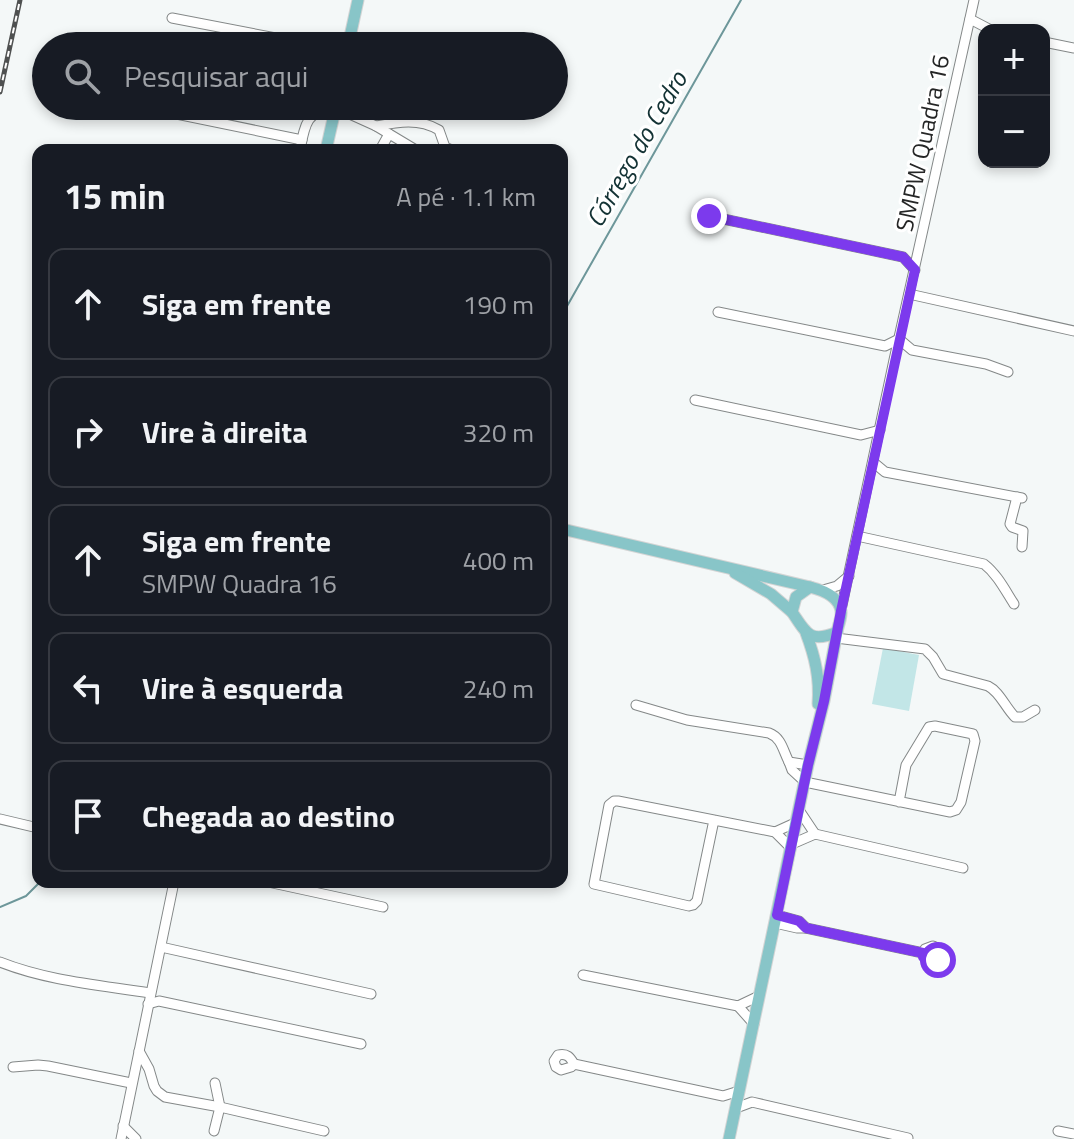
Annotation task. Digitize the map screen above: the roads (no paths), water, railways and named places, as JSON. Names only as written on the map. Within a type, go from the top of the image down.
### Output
[{"type":"main road","points":[[351,32],[358,0]]},
{"type":"main road","points":[[327,144],[332,120]]},
{"type":"main road","points":[[568,530],[816,588],[833,597],[841,611],[729,1139]]},
{"type":"main road","points":[[716,565],[771,594],[792,612],[806,633],[815,659],[819,686],[814,740]]},
{"type":"main road","points":[[792,612],[796,597],[816,588]]},
{"type":"main road","points":[[806,633],[812,637],[837,635]]},
{"type":"street","name":"SMPW Quadra 16","points":[[841,611],[974,0]]},
{"type":"street","points":[[172,18],[245,32]]},
{"type":"street","points":[[970,19],[980,24]]},
{"type":"street","points":[[967,35],[978,34]]},
{"type":"street","points":[[1050,43],[1074,48]]},
{"type":"street","points":[[198,120],[297,144]]},
{"type":"street","points":[[301,144],[309,120]]},
{"type":"street","points":[[363,120],[406,144]]},
{"type":"street","points":[[376,126],[406,121],[431,125],[439,130],[444,144]]},
{"type":"street","points":[[383,144],[389,134]]},
{"type":"street","points":[[709,216],[903,257],[915,270]]},
{"type":"street","points":[[903,257],[920,248]]},
{"type":"street","points":[[909,294],[1074,331]]},
{"type":"street","points":[[718,312],[885,346],[899,339],[912,350],[986,364],[1008,372]]},
{"type":"street","points":[[885,346],[894,360],[912,350]]},
{"type":"street","points":[[695,400],[861,435],[880,430]]},
{"type":"street","points":[[861,435],[875,450]]},
{"type":"street","points":[[873,462],[885,472],[1020,498],[1010,524],[1023,531],[1022,547]]},
{"type":"street","points":[[869,484],[885,472]]},
{"type":"street","points":[[857,536],[984,564],[1014,604]]},
{"type":"street","points":[[816,588],[837,586],[849,576]]},
{"type":"street","points":[[837,635],[925,649],[943,674],[995,690],[1015,717],[1023,717],[1035,710]]},
{"type":"street","points":[[636,705],[687,720],[776,736],[797,776],[805,782],[899,802],[950,812],[956,810],[961,802],[974,736],[970,732],[929,727],[906,765],[899,802]]},
{"type":"street","points":[[789,762],[808,765]]},
{"type":"street","points":[[714,820],[697,901],[693,905],[594,884],[609,805],[618,801],[775,832],[792,846],[815,834],[963,868]]},
{"type":"street","points":[[799,810],[815,834]]},
{"type":"street","points":[[0,819],[32,827]]},
{"type":"street","points":[[775,832],[797,822]]},
{"type":"street","points":[[121,1139],[131,1083],[153,1003],[151,992],[173,888]]},
{"type":"street","points":[[296,888],[383,907]]},
{"type":"street","points":[[776,919],[797,928],[923,953]]},
{"type":"street","points":[[161,947],[371,994]]},
{"type":"street","points":[[0,962],[49,977],[151,992]]},
{"type":"street","points":[[583,975],[738,1006],[759,996]]},
{"type":"street","points":[[153,1003],[361,1044]]},
{"type":"street","points":[[738,1006],[754,1024]]},
{"type":"street","points":[[139,1051],[161,1095],[324,1131]]},
{"type":"street","points":[[574,1064],[723,1096],[736,1109],[752,1102]]},
{"type":"street","points":[[13,1067],[48,1066],[131,1083]]},
{"type":"street","points":[[214,1131],[220,1107],[215,1083]]},
{"type":"street","points":[[723,1096],[740,1089],[752,1102],[908,1138]]},
{"type":"street","points":[[123,1126],[136,1139]]},
{"type":"street","points":[[1058,1131],[1074,1134]]},
{"type":"waterway","name":"Córrego do Cedro","points":[[568,304],[741,0]]},
{"type":"waterway","points":[[0,907],[26,896],[34,888]]},
{"type":"railway","points":[[0,92],[20,0]]}]
